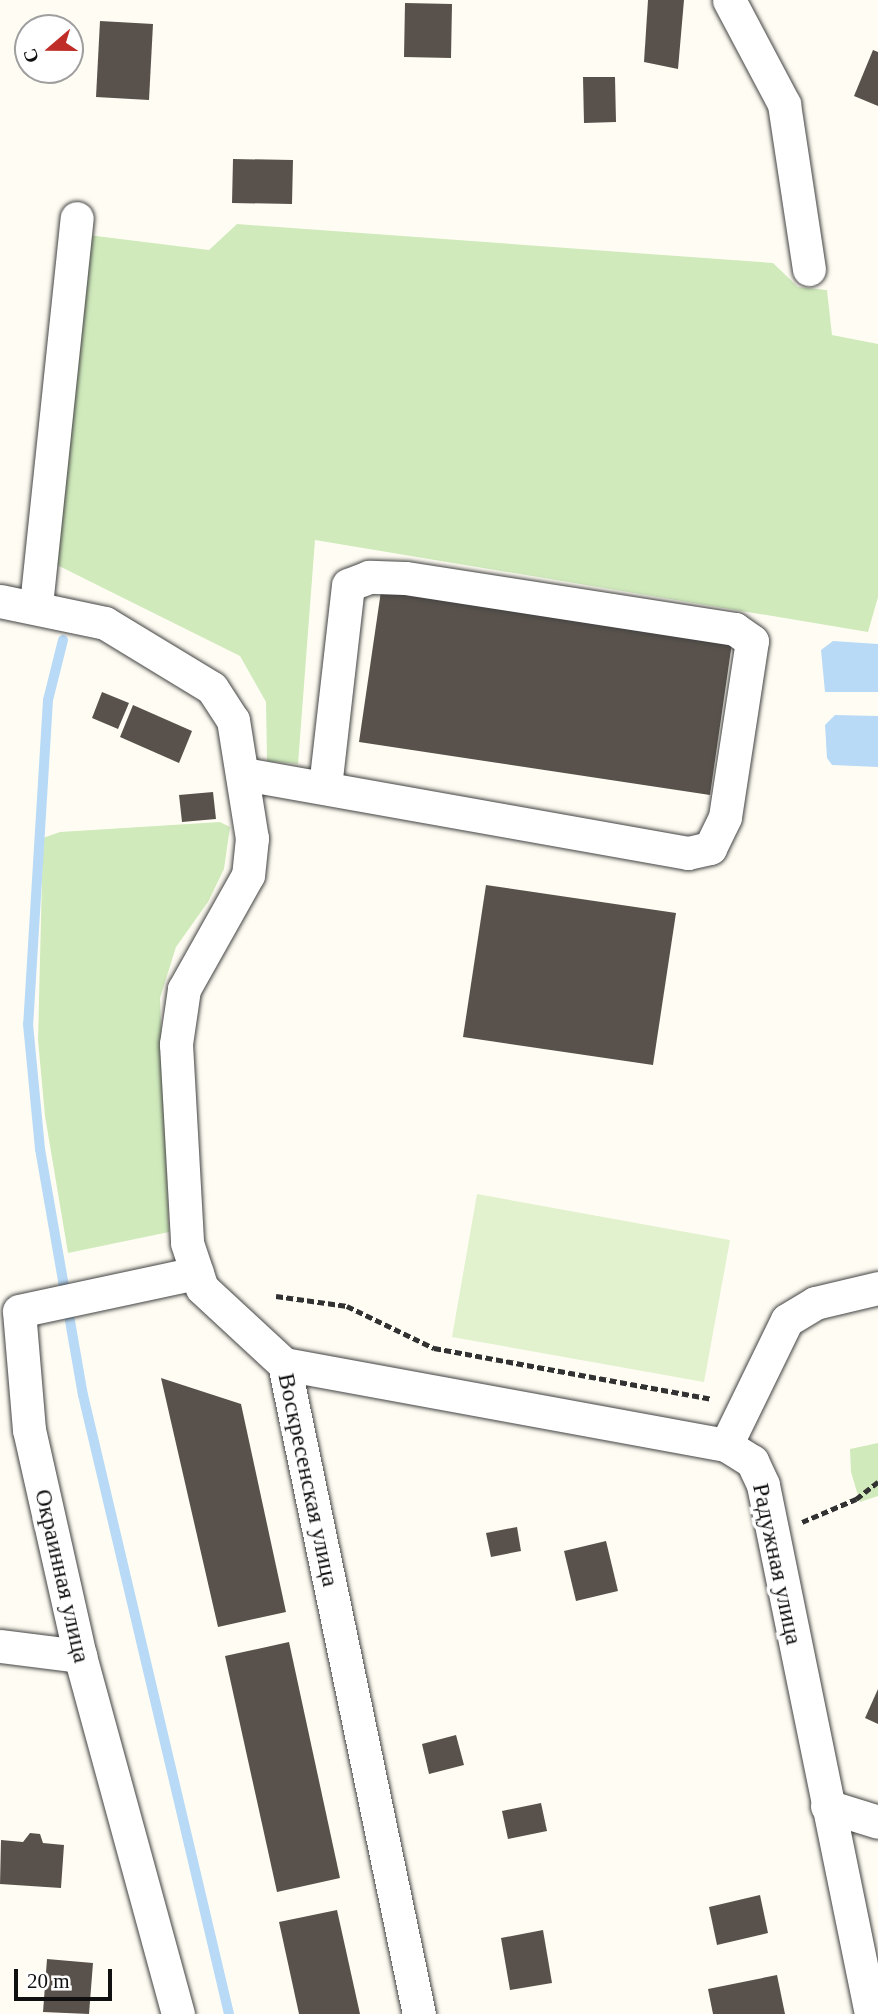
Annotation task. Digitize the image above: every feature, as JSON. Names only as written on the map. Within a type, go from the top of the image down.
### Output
[{"type":"street","points":[[729,0],[784,104],[809,270]]},
{"type":"street","points":[[36,605],[76,218]]},
{"type":"street","points":[[244,774],[325,786],[688,853],[710,848],[725,817],[752,641],[735,629],[405,578],[369,577],[348,585],[325,786]]},
{"type":"street","name":"Воскресенская улица","points":[[0,601],[36,605],[105,623],[212,688],[233,720],[244,774],[252,838],[248,875],[184,989],[176,1044],[187,1243],[202,1288],[284,1364],[419,2014]]},
{"type":"street","name":"Окраинная улица","points":[[178,2014],[80,1656],[29,1430],[19,1311],[197,1273]]},
{"type":"street","points":[[726,1445],[787,1320],[816,1303],[878,1288]]},
{"type":"street","name":"Радужная улица","points":[[284,1364],[726,1445],[752,1461],[763,1485],[871,2014]]},
{"type":"street","points":[[0,1646],[80,1656]]},
{"type":"street","points":[[827,1806],[878,1822]]},
{"type":"path","points":[[276,1296],[347,1306],[434,1348],[745,1403]]},
{"type":"path","points":[[773,1535],[856,1499],[878,1482]]},
{"type":"green space","points":[[237,224],[773,263],[798,287],[827,290],[832,335],[878,344],[878,597],[868,632],[315,540],[298,764],[267,761],[266,702],[240,656],[51,562],[88,235],[209,250]]},
{"type":"green space","points":[[220,822],[230,827],[224,869],[208,902],[176,947],[160,998],[169,1232],[68,1253],[45,1116],[38,1040],[43,838],[60,832]]},
{"type":"green space","points":[[477,1194],[730,1240],[704,1382],[452,1337]]},
{"type":"green space","points":[[878,1443],[878,1496],[860,1502],[851,1472],[850,1449]]},
{"type":"water","points":[[833,641],[878,644],[878,692],[825,692],[821,650]]},
{"type":"water","points":[[835,715],[878,716],[878,767],[832,765],[827,758],[825,725]]},
{"type":"building","points":[[648,0],[684,0],[678,69],[644,62]]},
{"type":"building","points":[[405,3],[452,4],[451,58],[404,57]]},
{"type":"building","points":[[100,21],[153,24],[149,100],[96,97]]},
{"type":"building","points":[[873,50],[878,52],[878,106],[854,96]]},
{"type":"building","points":[[583,77],[615,77],[616,122],[584,123]]},
{"type":"building","points":[[233,159],[293,160],[292,204],[232,203]]},
{"type":"building","points":[[381,591],[732,643],[710,795],[359,742]]},
{"type":"building","points":[[102,692],[129,703],[118,729],[92,718]]},
{"type":"building","points":[[133,705],[192,731],[179,763],[120,737]]},
{"type":"building","points":[[213,792],[216,819],[182,822],[179,795]]},
{"type":"building","points":[[486,885],[676,913],[653,1065],[463,1037]]},
{"type":"building","points":[[161,1378],[241,1404],[286,1612],[218,1627]]},
{"type":"building","points":[[517,1527],[521,1551],[491,1557],[486,1533]]},
{"type":"building","points":[[606,1541],[618,1591],[576,1601],[564,1551]]},
{"type":"building","points":[[289,1642],[340,1878],[277,1892],[225,1656]]},
{"type":"building","points":[[878,1689],[878,1724],[865,1718]]},
{"type":"building","points":[[456,1735],[464,1765],[429,1774],[422,1744]]},
{"type":"building","points":[[541,1803],[547,1831],[508,1839],[502,1811]]},
{"type":"building","points":[[30,1833],[40,1834],[43,1843],[64,1845],[61,1888],[0,1884],[1,1840],[23,1842]]},
{"type":"building","points":[[760,1895],[768,1933],[717,1945],[709,1907]]},
{"type":"building","points":[[337,1910],[360,2014],[299,2014],[279,1922]]},
{"type":"building","points":[[543,1930],[552,1983],[510,1990],[501,1938]]},
{"type":"building","points":[[47,1959],[93,1963],[89,2014],[43,2012]]},
{"type":"building","points":[[777,1975],[785,2014],[713,2014],[708,1989]]},
{"type":"waterway","points":[[63,640],[48,700],[28,1024],[40,1149],[83,1395],[229,2014]]}]
